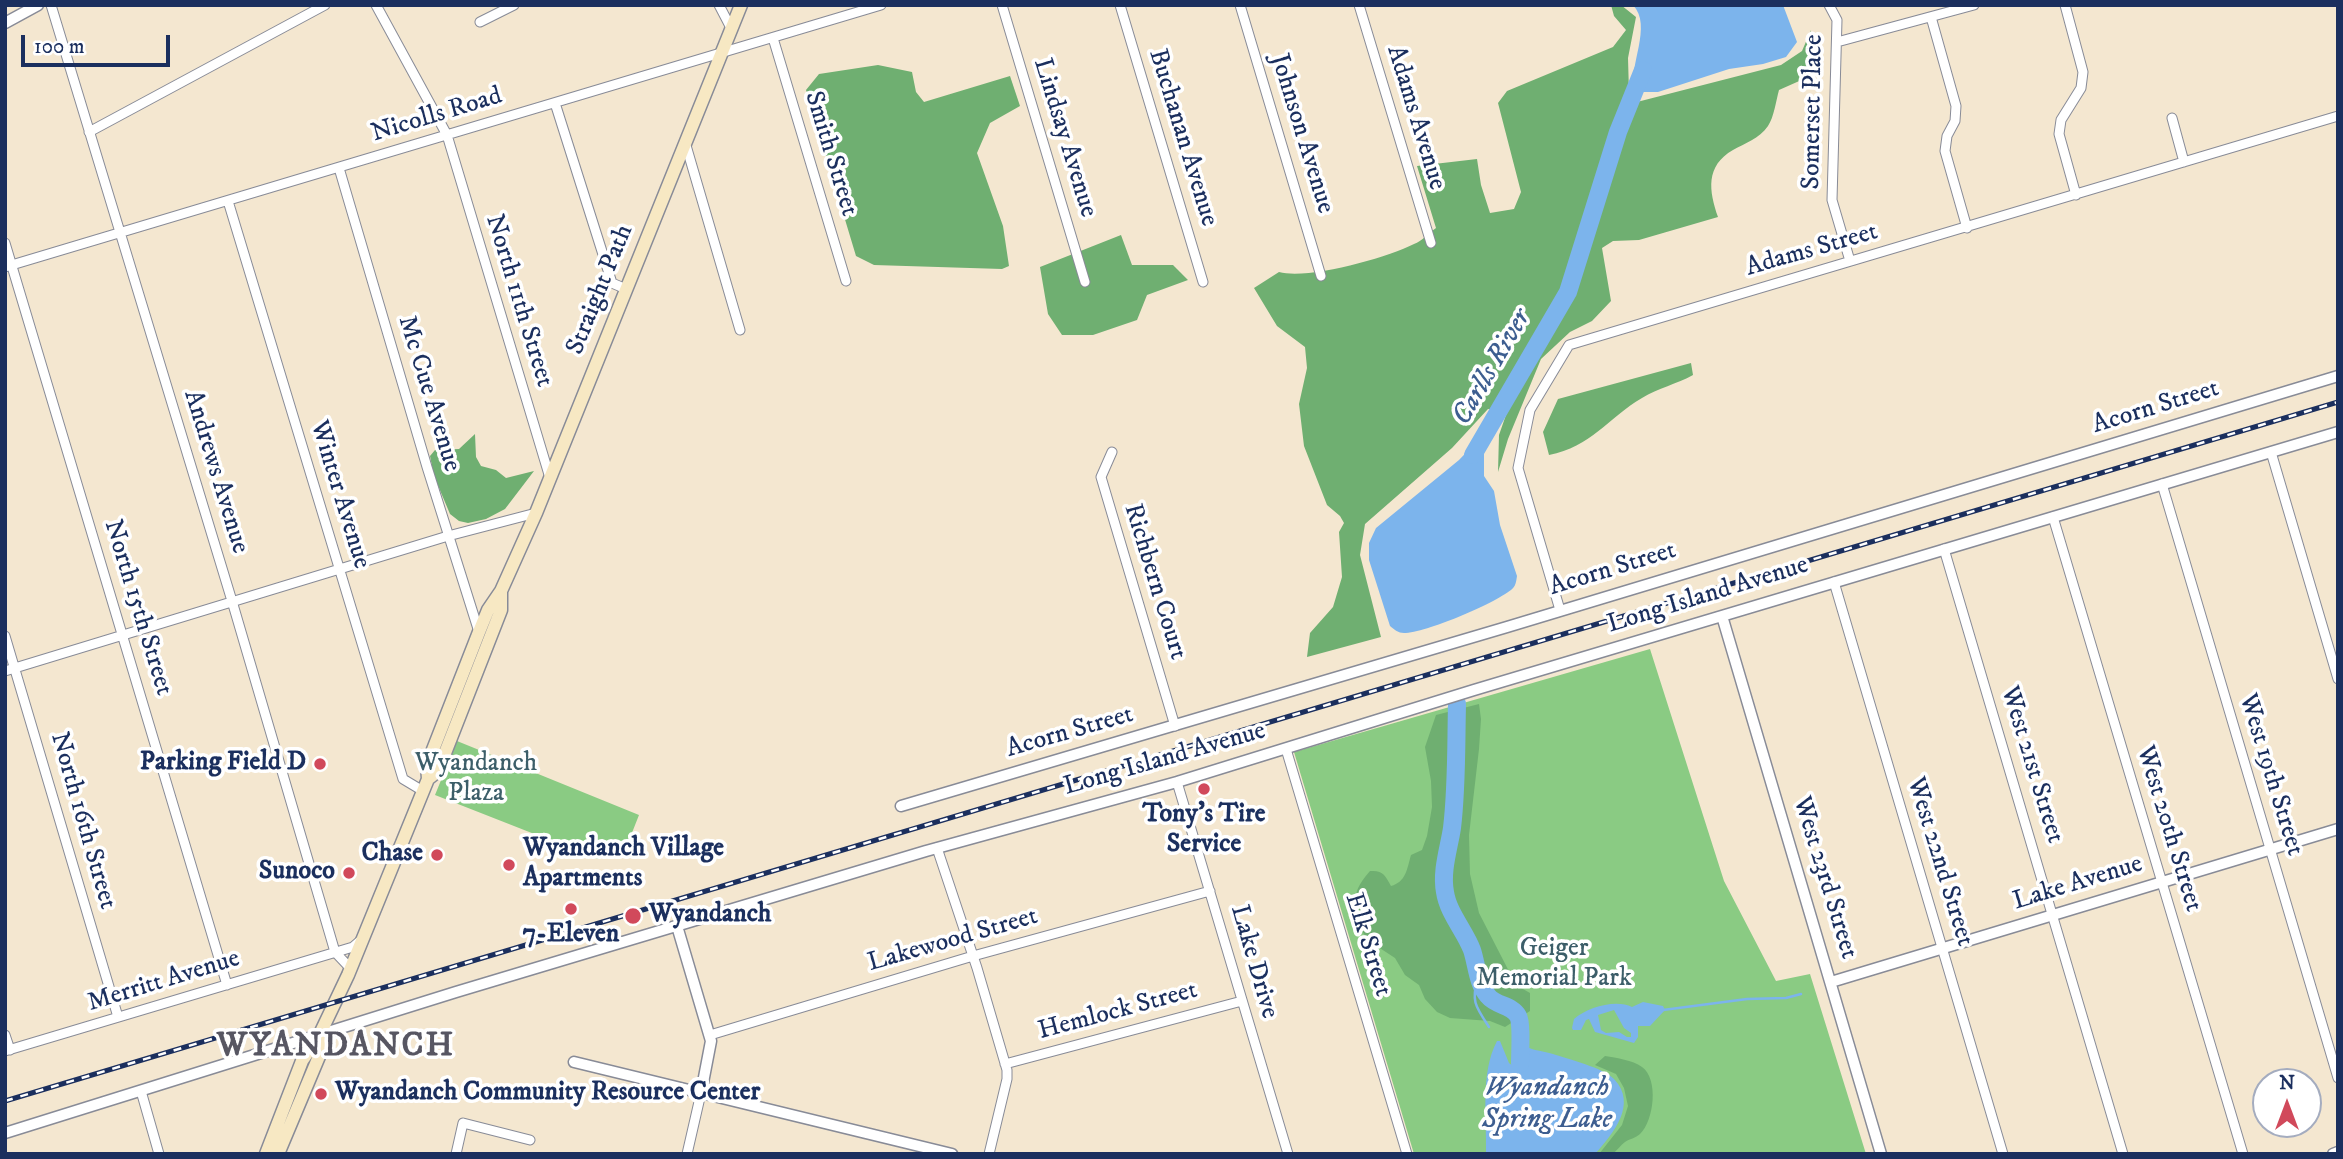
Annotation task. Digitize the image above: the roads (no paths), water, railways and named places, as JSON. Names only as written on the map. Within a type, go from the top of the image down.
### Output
[{"type":"main road","name":"Straight Path","points":[[426,785],[426,765],[479,632],[488,610],[501,591],[536,513],[741,5]]},
{"type":"main road","name":"Straight Path","points":[[266,1154],[302,1061],[320,1035],[351,969],[426,785],[438,771],[501,610],[501,591]]},
{"type":"main road","name":"Straight Path","points":[[278,1154],[320,1054],[320,1035]]},
{"type":"street","name":"Andrews Avenue","points":[[51,5],[232,601],[335,952]]},
{"type":"street","points":[[89,132],[325,5]]},
{"type":"street","name":"North 11th Street","points":[[376,5],[447,135],[550,479]]},
{"type":"street","points":[[480,22],[513,5]]},
{"type":"street","points":[[719,5],[731,28]]},
{"type":"street","name":"Nicolls Road","points":[[9,266],[881,5]]},
{"type":"street","name":"Lindsay Avenue","points":[[1002,5],[1085,282]]},
{"type":"street","name":"Buchanan Avenue","points":[[1120,5],[1203,282]]},
{"type":"street","name":"Johnson Avenue","points":[[1240,5],[1321,276]]},
{"type":"street","name":"Adams Avenue","points":[[1359,5],[1431,243]]},
{"type":"street","name":"Somerset Place","points":[[1829,5],[1837,20],[1832,200],[1850,261]]},
{"type":"street","points":[[1837,42],[1974,5]]},
{"type":"street","points":[[2065,5],[2083,72],[2081,88],[2061,120],[2059,134],[2076,195]]},
{"type":"street","points":[[5,23],[31,7]]},
{"type":"street","points":[[1931,17],[1956,106],[1955,121],[1947,136],[1945,151],[1967,228]]},
{"type":"street","name":"Smith Street","points":[[774,38],[846,281]]},
{"type":"street","points":[[555,103],[611,283],[626,289]]},
{"type":"street","name":"Adams Street","points":[[1560,610],[1518,468],[1530,410],[1569,345],[2338,116]]},
{"type":"street","points":[[2172,118],[2184,162]]},
{"type":"street","points":[[685,142],[740,330]]},
{"type":"street","name":"Mc Cue Avenue","points":[[338,168],[479,632]]},
{"type":"street","name":"Winter Avenue","points":[[228,201],[404,779],[426,785]]},
{"type":"street","name":"North 15th Street","points":[[5,243],[9,266],[124,635],[227,985]]},
{"type":"street","name":"Acorn Street","points":[[901,806],[2338,376]]},
{"type":"street","name":"Long Island Avenue","points":[[5,1133],[677,926],[937,848],[1177,782],[2338,432]]},
{"type":"street","name":"Richbern Court","points":[[1112,452],[1101,477],[1175,726]]},
{"type":"street","points":[[2271,452],[2338,679]]},
{"type":"street","name":"West 19th Street","points":[[2162,484],[2338,1079]]},
{"type":"street","points":[[10,670],[449,536],[536,513]]},
{"type":"street","name":"West 20th Street","points":[[2053,517],[2243,1154]]},
{"type":"street","name":"West 21st Street","points":[[1944,549],[2123,1154]]},
{"type":"street","name":"West 22nd Street","points":[[1834,582],[2003,1154]]},
{"type":"street","name":"West 23rd Street","points":[[1722,616],[1881,1154]]},
{"type":"street","name":"North 16th Street","points":[[5,636],[10,670],[118,1017]]},
{"type":"street","name":"Elk Street","points":[[1286,749],[1407,1154]]},
{"type":"street","name":"Lake Drive","points":[[1177,782],[1288,1154]]},
{"type":"street","name":"Lake Avenue","points":[[1831,982],[2338,829]]},
{"type":"street","points":[[937,848],[1006,1064],[1007,1076],[989,1154]]},
{"type":"street","name":"Lakewood Street","points":[[710,1035],[973,956],[1210,891]]},
{"type":"street","points":[[677,926],[712,1041],[687,1154]]},
{"type":"street","name":"Merritt Avenue","points":[[7,1050],[353,947],[363,939]]},
{"type":"street","points":[[335,952],[351,969]]},
{"type":"street","name":"Hemlock Street","points":[[1006,1064],[1242,1001]]},
{"type":"street","points":[[5,1035],[7,1050]]},
{"type":"street","points":[[574,1062],[951,1154]]},
{"type":"street","points":[[141,1091],[159,1154]]},
{"type":"street","points":[[456,1154],[463,1123],[530,1140]]},
{"type":"water","points":[[1633,5],[1783,5],[1797,42],[1786,57],[1763,64],[1729,69],[1658,92],[1634,92],[1634,70],[1641,24]]},
{"type":"water","points":[[1484,434],[1484,476],[1494,491],[1500,525],[1517,576],[1515,585],[1490,603],[1459,617],[1414,632],[1398,632],[1390,626],[1369,560],[1369,543],[1376,528],[1459,460]]},
{"type":"water","points":[[1643,1002],[1663,1006],[1665,1010],[1650,1026],[1638,1026],[1638,1037],[1634,1043],[1595,1032],[1589,1019],[1581,1030],[1572,1028],[1574,1019],[1594,1008],[1610,1004],[1632,1007]],"holes":[[[1614,1010],[1624,1028],[1631,1033],[1631,1037],[1619,1032],[1606,1033],[1601,1030],[1598,1015]]]},
{"type":"water","name":"Wyandanch Spring Lake","points":[[1497,1041],[1500,1041],[1509,1063],[1513,1066],[1519,1063],[1514,1044],[1519,1042],[1531,1049],[1594,1068],[1614,1079],[1624,1098],[1623,1108],[1615,1128],[1595,1154],[1486,1154],[1486,1081]]},
{"type":"waterway","name":"Carlls River","points":[[1473,455],[1568,292],[1618,132],[1643,70]]},
{"type":"waterway","name":"Carlls River","points":[[1457,704],[1455,797],[1445,868],[1445,892],[1472,950],[1484,991],[1491,999],[1518,1016],[1520,1064]]},
{"type":"waterway","points":[[1478,977],[1476,1003],[1489,1027]]},
{"type":"waterway","points":[[1663,1010],[1747,999],[1786,998],[1801,994]]},
{"type":"railway","points":[[5,1101],[2338,402]]},
{"type":"place","name":"Parking Field D","points":[[320,764]]},
{"type":"place","name":"Tony’s Tire Service","points":[[1204,789]]},
{"type":"place","name":"Chase","points":[[437,855]]},
{"type":"place","name":"Wyandanch Village Apartments","points":[[509,865]]},
{"type":"place","name":"Sunoco","points":[[349,873]]},
{"type":"place","name":"7-Eleven","points":[[571,909]]},
{"type":"place","name":"Wyandanch","points":[[633,916]]},
{"type":"place","name":"Wyandanch Community Resource Center","points":[[321,1094]]},
{"type":"district","name":"WYANDANCH","points":[[336,1048]]},
{"type":"park label","name":"Wyandanch Plaza","points":[[476,780]]},
{"type":"park label","name":"Geiger Memorial Park","points":[[1554,965]]}]
